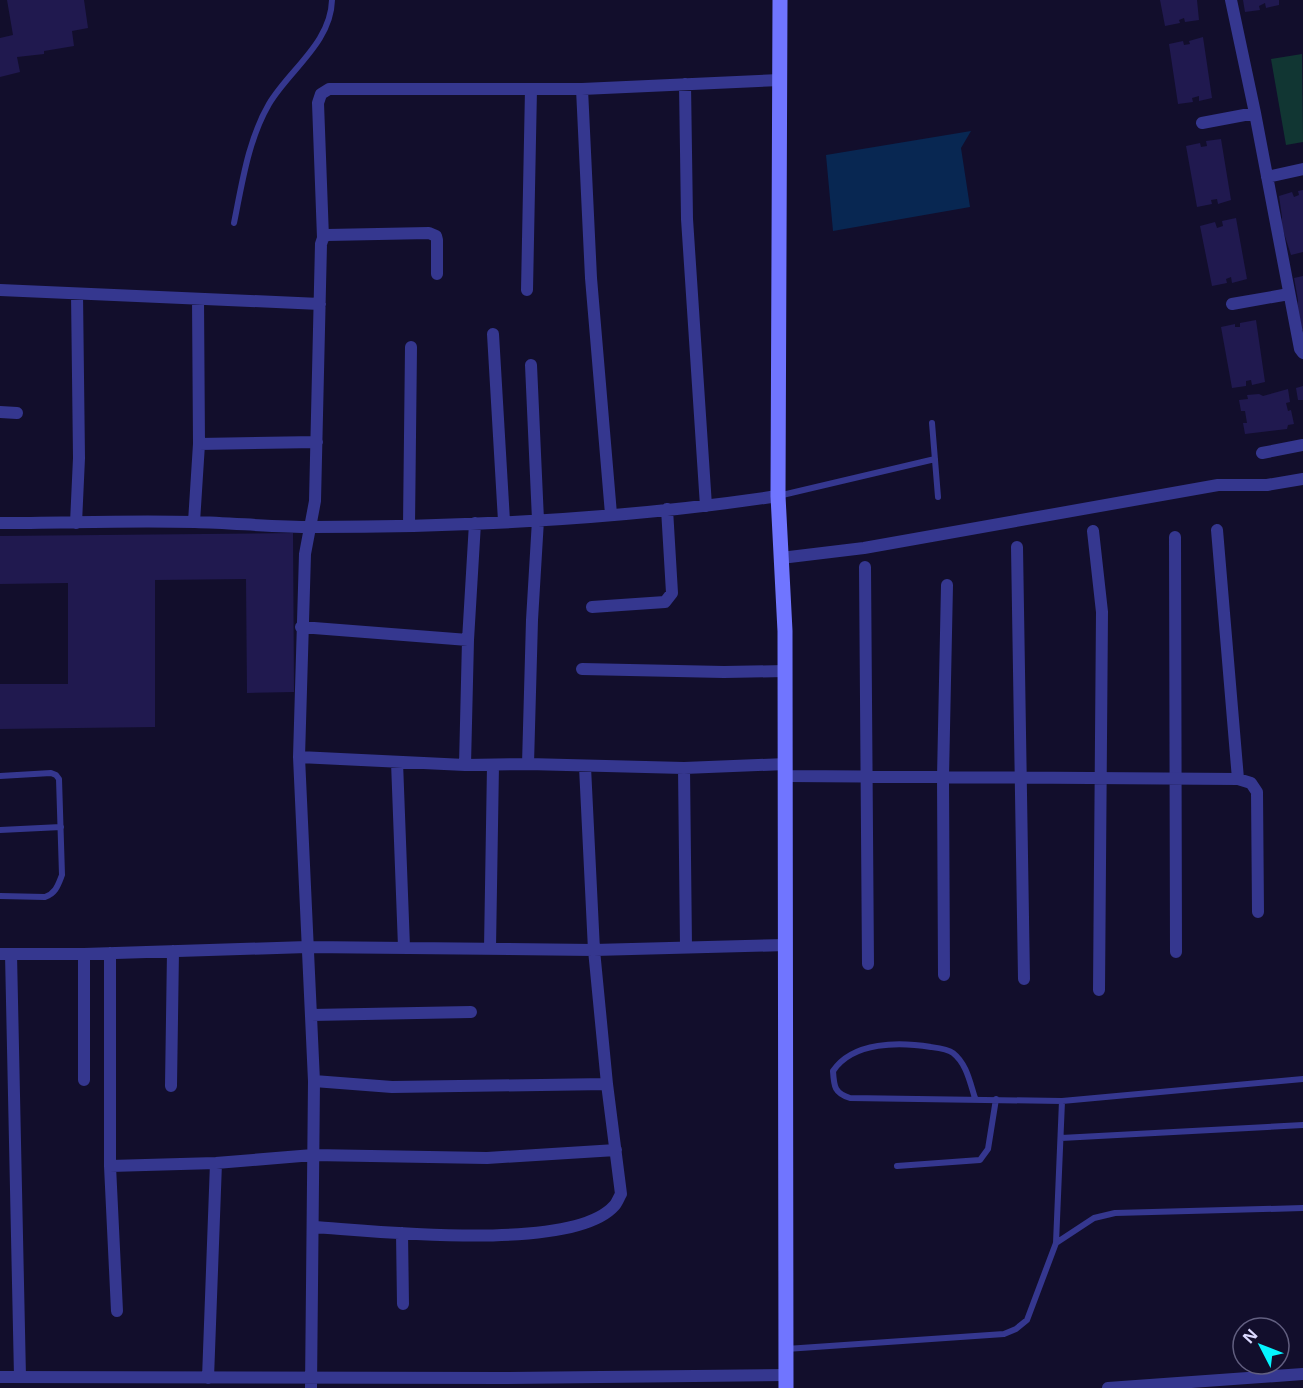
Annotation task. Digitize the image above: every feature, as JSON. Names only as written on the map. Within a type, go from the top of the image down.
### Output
[{"type":"street","points":[[0,1377],[160,1383],[208,1378],[232,1383],[786,1381],[786,770],[782,558],[778,495],[780,0]]},
{"type":"street","points":[[1232,0],[1300,349],[1303,354]]},
{"type":"street","points":[[311,1383],[314,1082],[299,757],[305,554],[315,501],[317,442],[323,237],[318,103],[321,94],[329,89],[582,89],[780,80]]},
{"type":"street","points":[[686,84],[687,219],[706,506]]},
{"type":"street","points":[[527,290],[531,89]]},
{"type":"street","points":[[582,89],[591,278],[611,514]]},
{"type":"street","points":[[1202,123],[1255,113]]},
{"type":"street","points":[[1267,177],[1303,169]]},
{"type":"street","points":[[323,237],[327,235],[434,234],[437,240],[437,274]]},
{"type":"street","points":[[0,290],[320,304]]},
{"type":"street","points":[[76,523],[79,458],[77,294]]},
{"type":"street","points":[[1232,304],[1289,294]]},
{"type":"street","points":[[194,522],[199,444],[198,299]]},
{"type":"street","points":[[493,334],[504,520]]},
{"type":"street","points":[[409,525],[411,347]]},
{"type":"street","points":[[528,764],[532,621],[538,520],[531,365]]},
{"type":"street","points":[[0,412],[16,413]]},
{"type":"street","points":[[199,444],[317,442]]},
{"type":"street","points":[[1262,453],[1303,445]]},
{"type":"street","points":[[782,558],[864,548],[1218,485],[1267,485],[1303,479]]},
{"type":"street","points":[[0,523],[194,522],[310,527],[475,523],[706,506],[778,495]]},
{"type":"street","points":[[592,606],[665,602],[670,598],[672,593],[667,509]]},
{"type":"street","points":[[465,765],[468,640],[475,523]]},
{"type":"street","points":[[1093,531],[1102,612],[1099,990]]},
{"type":"street","points":[[1216,531],[1238,778]]},
{"type":"street","points":[[1175,537],[1176,952]]},
{"type":"street","points":[[1017,547],[1024,979]]},
{"type":"street","points":[[865,567],[868,964]]},
{"type":"street","points":[[944,975],[943,777],[947,585]]},
{"type":"street","points":[[302,627],[468,640]]},
{"type":"street","points":[[582,669],[785,671]]},
{"type":"street","points":[[299,757],[465,765],[528,764],[786,770],[866,777],[1238,778],[1251,783],[1257,792],[1258,912]]},
{"type":"street","points":[[398,762],[404,947]]},
{"type":"street","points":[[490,948],[493,765]]},
{"type":"street","points":[[314,1227],[402,1233],[539,1234],[591,1221],[614,1206],[621,1194],[607,1084],[594,950],[585,767]]},
{"type":"street","points":[[684,768],[686,947]]},
{"type":"street","points":[[20,1377],[5,954],[84,954],[307,947],[594,950],[786,945]]},
{"type":"street","points":[[171,1086],[172,951]]},
{"type":"street","points":[[110,953],[110,1166],[117,1311]]},
{"type":"street","points":[[84,954],[84,1080]]},
{"type":"street","points":[[311,1015],[471,1012]]},
{"type":"street","points":[[314,1082],[392,1087],[607,1084]]},
{"type":"street","points":[[110,1166],[216,1163],[313,1155],[487,1158],[616,1150]]},
{"type":"street","points":[[208,1378],[216,1163]]},
{"type":"street","points":[[402,1233],[403,1304]]},
{"type":"street","points":[[1108,1388],[1303,1374]]},
{"type":"lane","points":[[234,223],[246,168],[261,120],[269,103],[327,27],[332,10],[332,0]]},
{"type":"lane","points":[[932,423],[938,497]]},
{"type":"lane","points":[[778,495],[935,459]]},
{"type":"lane","points":[[0,776],[51,773],[59,779],[62,875],[57,887],[45,897],[0,896]]},
{"type":"lane","points":[[0,830],[61,827]]},
{"type":"lane","points":[[975,1098],[966,1069],[951,1051],[913,1044],[883,1045],[844,1059],[833,1071],[834,1088],[841,1095],[850,1098],[1062,1101],[1303,1079]]},
{"type":"lane","points":[[897,1166],[980,1160],[988,1149],[996,1099]]},
{"type":"lane","points":[[786,1349],[1004,1334],[1016,1329],[1027,1320],[1056,1243],[1062,1101]]},
{"type":"lane","points":[[1061,1138],[1303,1125]]},
{"type":"lane","points":[[1056,1243],[1094,1218],[1115,1213],[1303,1208]]},
{"type":"green space","points":[[1302,54],[1303,142],[1286,145],[1271,59]]},
{"type":"water","points":[[971,131],[961,148],[970,207],[833,231],[826,155]]},
{"type":"building","points":[[7,0],[84,0],[88,28],[72,31],[74,46],[44,51],[44,54],[17,57],[20,72],[0,77],[0,38],[13,35]]},
{"type":"building","points":[[1160,0],[1197,0],[1199,20],[1185,22],[1184,18],[1179,20],[1180,23],[1165,26]]},
{"type":"building","points":[[1243,0],[1279,0],[1279,5],[1266,8],[1265,3],[1259,6],[1260,10],[1245,12]]},
{"type":"building","points":[[1203,37],[1212,98],[1199,101],[1199,96],[1192,98],[1193,102],[1178,104],[1169,44],[1183,41],[1184,45],[1190,44],[1189,41]]},
{"type":"building","points":[[1221,139],[1231,200],[1218,204],[1217,199],[1211,200],[1212,204],[1197,207],[1186,146],[1200,143],[1201,147],[1207,146],[1206,141]]},
{"type":"building","points":[[1303,190],[1303,252],[1291,255],[1281,224],[1279,196],[1292,192],[1294,197],[1299,195],[1298,191]]},
{"type":"building","points":[[1236,218],[1247,279],[1232,283],[1231,277],[1226,279],[1227,283],[1212,286],[1200,226],[1215,222],[1217,228],[1223,226],[1222,221]]},
{"type":"building","points":[[1303,276],[1303,330],[1302,330],[1294,278]]},
{"type":"building","points":[[1256,320],[1265,382],[1252,385],[1251,380],[1246,381],[1246,386],[1232,388],[1221,327],[1235,324],[1235,327],[1240,327],[1240,323]]},
{"type":"building","points":[[1303,386],[1303,400],[1298,400],[1296,388]]},
{"type":"building","points":[[1288,389],[1290,402],[1286,403],[1288,411],[1291,410],[1294,424],[1288,425],[1287,429],[1245,434],[1243,423],[1247,423],[1245,411],[1241,411],[1239,400],[1248,399],[1247,395],[1263,396]]},
{"type":"building","points":[[293,533],[294,692],[247,693],[246,579],[155,580],[155,727],[0,729],[0,684],[68,684],[68,583],[0,584],[0,536]]}]
